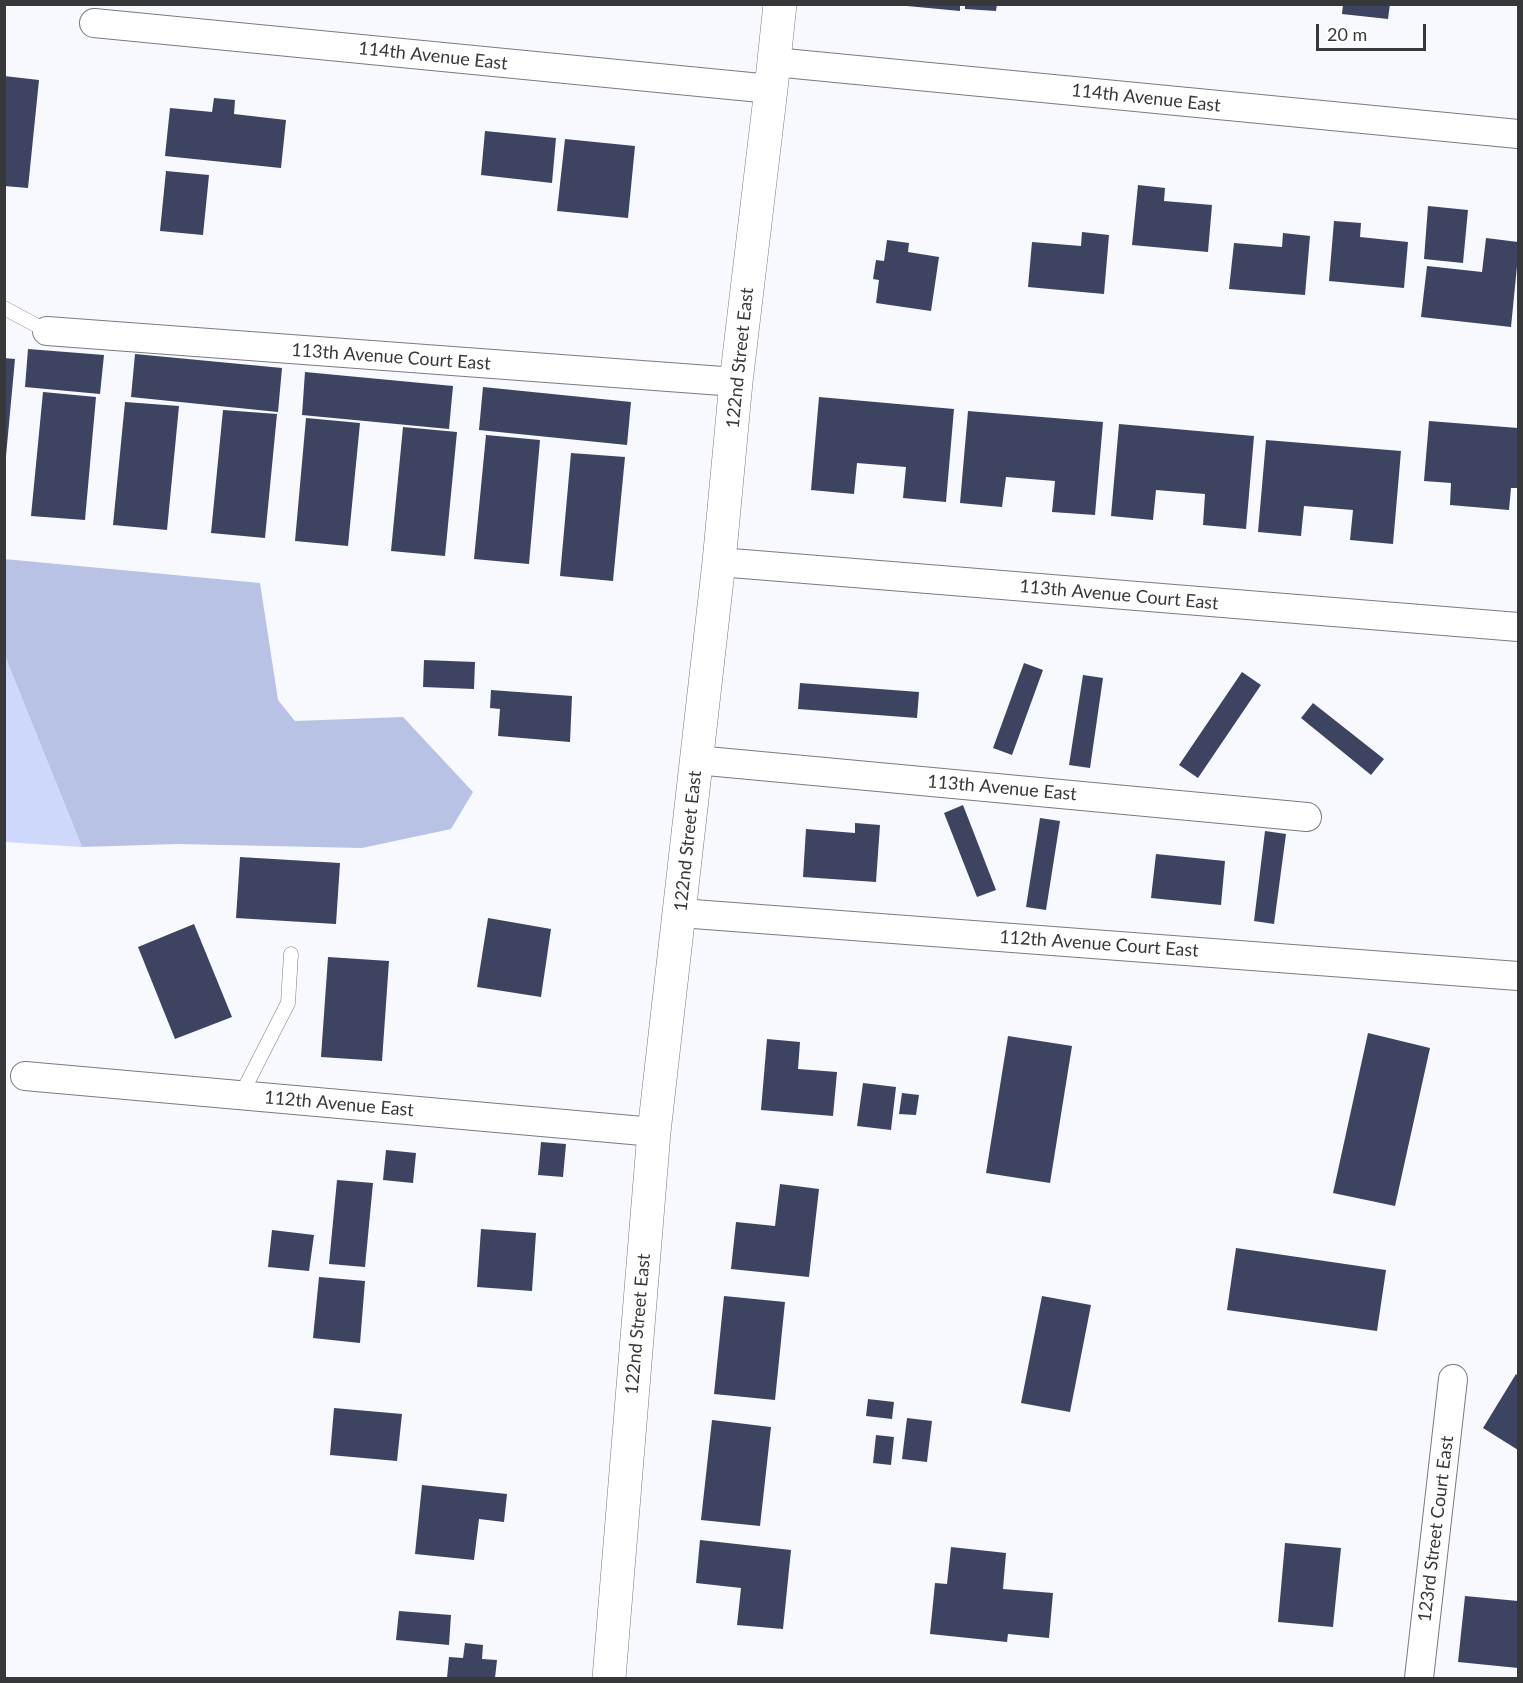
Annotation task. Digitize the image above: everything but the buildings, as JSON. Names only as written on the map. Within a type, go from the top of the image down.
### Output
[{"type":"street","name":"122nd Street East","points":[[609,1678],[654,1132],[780,4]]},
{"type":"street","name":"114th Avenue East","points":[[94,23],[1518,134]]},
{"type":"street","name":"113th Avenue Court East","points":[[47,331],[736,382]]},
{"type":"street","name":"113th Avenue Court East","points":[[718,562],[1518,627]]},
{"type":"street","name":"113th Avenue East","points":[[696,760],[1307,816]]},
{"type":"street","name":"112th Avenue Court East","points":[[680,913],[1518,976]]},
{"type":"street","name":"112th Avenue East","points":[[25,1076],[654,1132]]},
{"type":"street","name":"123rd Street Court East","points":[[1419,1678],[1453,1378]]},
{"type":"lane","points":[[4,308],[47,331]]},
{"type":"lane","points":[[241,1095],[288,1003],[291,954]]},
{"type":"shaded area","points":[[4,559],[260,583],[278,700],[295,721],[403,717],[473,792],[451,829],[362,848],[178,844],[82,847],[5,656]]},
{"type":"shaded area","points":[[5,656],[82,847],[5,842]]}]
